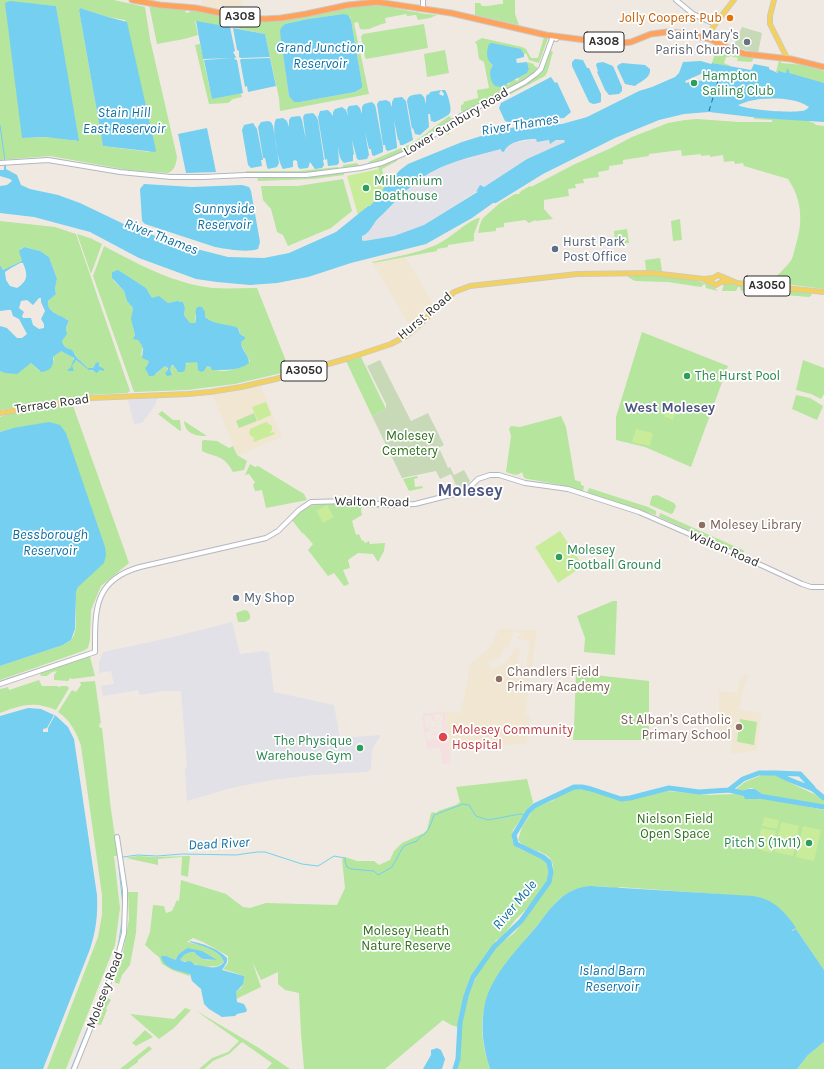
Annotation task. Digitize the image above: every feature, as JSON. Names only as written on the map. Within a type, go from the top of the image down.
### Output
[{"type":"highway","name":"A308","points":[[132,0],[160,5],[190,7],[244,18],[260,19],[281,18],[306,14],[337,6],[377,2],[476,18],[557,37],[601,42],[631,42],[651,34],[675,32],[708,38],[741,52],[787,58],[824,68]]},
{"type":"main road","points":[[423,0],[423,9]]},
{"type":"main road","points":[[676,0],[693,14],[715,24]]},
{"type":"main road","points":[[708,38],[715,24],[734,0]]},
{"type":"main road","points":[[774,0],[770,16],[770,24],[787,58]]},
{"type":"main road","name":"Lower Sunbury Road","points":[[0,163],[48,160],[120,172],[171,177],[306,175],[350,170],[376,165],[410,151],[461,116],[530,78],[541,69],[550,43],[557,37]]},
{"type":"main road","name":"Hurst Road","points":[[104,397],[188,394],[241,387],[276,379],[349,358],[385,347],[402,338],[418,326],[454,292],[470,286],[577,274],[652,273],[704,279],[713,278],[716,275],[721,280]]},
{"type":"main road","points":[[713,278],[712,282],[714,284],[719,285],[721,280]]},
{"type":"main road","name":"Hurst Road","points":[[704,279],[714,284]]},
{"type":"main road","name":"A3050","points":[[721,280],[751,285],[824,292]]},
{"type":"main road","name":"Terrace Road","points":[[0,413],[104,397]]},
{"type":"main road","name":"Walton Road","points":[[0,684],[95,652],[95,617],[99,601],[108,585],[115,578],[127,571],[266,538],[278,531],[299,510],[311,502],[349,501],[389,505],[415,504],[466,491],[476,480],[492,475],[503,476],[524,483],[568,489],[624,507],[656,519],[803,584],[811,587],[824,587]]},
{"type":"main road","name":"Molesey Road","points":[[74,1069],[115,967],[124,934],[126,903],[117,836]]},
{"type":"shaded area","points":[[202,0],[242,0],[243,14],[204,7]]},
{"type":"shaded area","points":[[536,139],[538,141],[564,140],[565,142],[527,159],[424,225],[394,236],[364,241],[362,240],[362,237],[392,205],[415,183],[426,175],[448,164],[501,149],[504,152],[507,146],[514,143]]},
{"type":"shaded area","points":[[405,257],[435,306],[411,328],[373,263]]},
{"type":"shaded area","points":[[261,386],[282,437],[237,456],[213,395],[237,389]]},
{"type":"shaded area","points":[[157,398],[156,404],[142,423],[134,424],[128,400]]},
{"type":"shaded area","points":[[232,622],[240,654],[264,651],[270,653],[274,692],[334,705],[340,738],[381,735],[373,748],[371,769],[368,772],[314,775],[272,780],[231,788],[187,801],[185,768],[187,767],[181,691],[164,691],[140,695],[138,690],[103,696],[101,686],[114,684],[111,671],[99,673],[99,662],[103,652],[169,638]]},
{"type":"shaded area","name":"Chandlers Field Primary Academy","points":[[504,628],[515,630],[537,630],[525,714],[530,715],[526,743],[450,751],[446,712],[461,713],[471,663],[486,651],[499,630]],"holes":[[[513,631],[521,633],[521,636],[517,636],[518,639],[530,641],[526,667],[517,665],[520,649],[516,648],[505,663],[491,669],[488,662],[501,657],[501,652],[506,646],[507,647],[510,645]]]},
{"type":"shaded area","name":"St Alban's Catholic Primary School","points":[[744,675],[748,675],[742,693],[739,710],[761,713],[757,750],[731,754],[732,742],[718,740],[719,691],[737,693],[741,678],[744,678]]},
{"type":"shaded area","name":"Molesey Community Hospital","points":[[445,712],[451,763],[442,764],[441,750],[438,747],[427,749],[422,717],[423,714]],"holes":[[[442,714],[443,720],[441,721],[443,732],[433,733],[433,736],[437,735],[437,739],[427,740],[425,732],[429,732],[429,726],[431,726],[432,729],[437,728],[432,728],[431,725],[428,725],[428,728],[425,728],[424,716],[431,715],[432,721],[437,721],[438,725],[437,720],[435,720],[434,715]]]},
{"type":"green space","points":[[0,0],[114,0],[145,7],[150,39],[177,157],[174,168],[168,173],[128,170],[50,156],[0,160]],"holes":[[[34,4],[56,6],[77,141],[53,137],[22,138]],[[80,8],[108,17],[125,20],[150,152],[103,146],[79,10]]]},
{"type":"green space","points":[[503,0],[515,0],[515,14],[519,25],[475,15],[475,3],[480,3],[482,6],[503,4]]},
{"type":"green space","points":[[149,5],[185,9],[186,13],[190,12],[190,10],[235,19],[269,22],[292,19],[349,7],[371,5],[437,15],[418,20],[416,15],[407,16],[406,14],[385,18],[386,23],[370,29],[360,29],[358,22],[354,23],[369,94],[280,111],[279,98],[265,34],[236,28],[237,25],[227,23],[226,27],[195,21],[198,35],[157,44]],"holes":[[[343,14],[350,17],[362,88],[355,92],[300,102],[289,96],[281,41],[285,24]]]},
{"type":"green space","points":[[424,24],[428,48],[366,59],[361,37],[363,34]]},
{"type":"green space","points":[[742,27],[762,33],[758,53],[733,47]]},
{"type":"green space","points":[[544,37],[548,38],[539,63],[529,60],[526,53],[524,54],[521,49],[489,62],[493,65],[491,68],[495,86],[500,86],[506,83],[509,85],[510,81],[513,79],[517,81],[519,79],[518,77],[529,69],[527,62],[534,64],[538,71],[550,50],[553,52],[548,71],[545,76],[494,103],[491,103],[490,98],[484,101],[485,106],[479,109],[476,106],[464,112],[461,111],[461,105],[464,104],[463,102],[478,98],[477,90],[489,88],[484,62],[479,59],[477,45],[475,42],[482,38],[522,47],[526,49],[531,58],[538,58]]},
{"type":"green space","points":[[200,44],[212,99],[241,93],[242,97],[233,99],[228,103],[209,104],[195,45]]},
{"type":"green space","points":[[717,46],[739,55],[753,58],[753,60],[751,62],[737,61],[738,58],[730,56],[726,57],[724,63],[733,67],[712,63]]},
{"type":"green space","points":[[445,50],[449,73],[427,77],[424,54]]},
{"type":"green space","points":[[779,60],[781,63],[804,65],[824,71],[824,86],[821,83],[788,73],[789,71],[786,73],[776,72]]},
{"type":"green space","points":[[449,116],[453,120],[464,116],[463,119],[448,127],[453,129],[451,131],[447,128],[446,130],[449,135],[439,133],[413,153],[410,148],[396,155],[370,164],[368,162],[413,143]]},
{"type":"green space","points":[[754,116],[805,120],[816,125],[824,126],[824,289],[770,282],[792,259],[798,239],[800,221],[797,196],[788,179],[744,166],[743,163],[735,164],[734,161],[724,162],[723,155],[710,157],[710,155],[701,156],[701,154],[682,156],[681,150],[649,154],[649,156],[623,160],[623,164],[609,166],[609,170],[598,172],[599,177],[583,179],[584,183],[575,184],[576,188],[568,189],[569,196],[544,200],[544,209],[553,219],[535,220],[529,223],[525,220],[504,223],[504,227],[496,228],[496,231],[478,233],[483,218],[500,203],[515,194],[519,194],[521,191],[530,186],[531,187],[632,137],[668,123],[685,120],[697,119],[739,122],[772,122],[772,120],[754,119]]},
{"type":"green space","points":[[397,157],[397,161],[382,169],[388,183],[383,183],[378,166]]},
{"type":"green space","points":[[357,163],[360,166],[306,174],[246,173],[246,171],[299,171],[339,168],[343,167],[343,165]]},
{"type":"green space","points":[[379,169],[381,180],[383,183],[388,183],[382,190],[384,191],[371,206],[367,206],[358,215],[347,176]]},
{"type":"green space","points":[[344,171],[344,175],[313,179],[258,181],[257,176]]},
{"type":"green space","points":[[343,179],[352,211],[331,228],[288,246],[283,235],[277,232],[271,209],[263,200],[261,186],[298,186]]},
{"type":"green space","points":[[480,218],[474,234],[474,241],[448,245],[448,247],[437,249],[437,251],[372,262],[412,253],[436,245]]},
{"type":"green space","points":[[680,219],[682,240],[673,241],[671,221]]},
{"type":"green space","points":[[0,221],[55,227],[76,234],[130,391],[127,393],[86,395],[0,410],[0,371],[8,373],[12,372],[31,363],[39,371],[54,360],[53,357],[61,351],[73,357],[73,363],[76,360],[86,368],[98,372],[100,370],[99,363],[93,368],[88,368],[77,358],[75,354],[62,344],[62,341],[67,333],[66,327],[69,322],[52,311],[48,306],[49,301],[56,293],[55,288],[57,279],[49,257],[40,251],[24,247],[21,249],[22,261],[3,270],[0,265]]},
{"type":"green space","points":[[627,229],[629,243],[615,244],[614,231]]},
{"type":"green space","points":[[77,234],[102,244],[91,274]]},
{"type":"green space","points":[[104,246],[130,260],[170,278],[184,282],[213,288],[257,288],[290,371],[235,384],[187,390],[134,392],[93,276]],"holes":[[[112,272],[116,272],[146,288],[152,298],[161,298],[168,303],[177,301],[183,302],[185,308],[184,315],[190,323],[196,322],[195,314],[205,313],[205,317],[214,323],[239,329],[240,334],[244,336],[245,339],[241,342],[241,344],[250,362],[238,368],[225,371],[215,370],[207,366],[205,369],[198,368],[197,362],[191,362],[177,371],[174,366],[172,366],[170,369],[172,373],[165,366],[156,374],[148,374],[146,369],[149,361],[141,355],[142,346],[136,339],[134,331],[132,320],[133,308],[127,301],[124,291],[113,280]]]},
{"type":"green space","points":[[660,258],[662,271],[646,270],[645,260]]},
{"type":"green space","points":[[628,275],[689,279],[712,286],[718,291],[706,288],[705,284],[701,287],[668,282],[635,281],[628,277]]},
{"type":"green space","points":[[729,283],[743,286],[810,293],[812,295],[809,297],[748,292],[741,291],[740,287],[738,287],[736,291],[722,291],[724,284]]},
{"type":"green space","points":[[642,332],[728,366],[691,467],[645,447],[616,440],[616,417]]},
{"type":"green space","points":[[361,357],[386,409],[372,416],[346,361]]},
{"type":"green space","name":"Molesey Cemetery","points":[[380,360],[411,421],[428,413],[444,445],[431,452],[431,455],[435,456],[440,450],[448,468],[450,467],[454,475],[464,470],[470,481],[466,488],[458,490],[451,474],[440,479],[436,471],[402,478],[372,416],[386,409],[386,404],[367,366]]},
{"type":"green space","points":[[803,360],[824,368],[824,394],[821,399],[811,394],[796,390]]},
{"type":"green space","points":[[796,395],[810,398],[823,406],[817,420],[792,409]]},
{"type":"green space","points":[[266,402],[271,415],[258,421],[252,407]]},
{"type":"green space","points":[[72,403],[129,563],[101,586],[91,610],[90,640],[88,648],[0,680],[0,666],[63,645],[71,640],[75,633],[76,627],[76,592],[78,587],[13,428],[0,432],[0,417],[10,413]]},
{"type":"green space","points":[[667,406],[677,409],[673,420],[664,416]]},
{"type":"green space","points":[[162,411],[173,420],[180,420],[180,431],[158,414]]},
{"type":"green space","points":[[254,413],[257,421],[239,428],[236,421]]},
{"type":"green space","points":[[561,416],[566,427],[575,480],[581,482],[581,485],[584,486],[583,492],[561,485],[524,478],[522,472],[516,475],[506,472],[511,436],[509,429],[511,426],[520,427]]},
{"type":"green space","points":[[184,421],[207,436],[192,433],[186,429]]},
{"type":"green space","points":[[266,422],[272,426],[270,433],[274,432],[275,434],[254,442],[253,440],[255,439],[249,434],[250,429]]},
{"type":"green space","points":[[636,429],[653,433],[650,446],[632,442]]},
{"type":"green space","points":[[202,441],[217,441],[229,448],[233,446],[237,455],[247,461],[244,470],[233,472],[228,464],[223,460],[217,456],[202,451]]},
{"type":"green space","points":[[250,464],[255,467],[258,466],[304,494],[307,500],[266,508],[262,490],[255,491],[253,485],[255,482],[249,474],[245,475]]},
{"type":"green space","points":[[417,476],[418,478],[414,479],[415,487],[422,486],[423,488],[409,491],[403,479]]},
{"type":"green space","points":[[589,488],[648,507],[656,511],[656,515],[587,493]]},
{"type":"green space","points":[[657,495],[674,503],[676,506],[673,513],[671,514],[650,505],[652,496]]},
{"type":"green space","points":[[320,504],[356,504],[379,506],[379,508],[362,507],[362,515],[352,521],[356,535],[359,534],[362,541],[363,540],[365,543],[369,541],[370,544],[385,543],[384,551],[378,562],[373,554],[358,553],[348,560],[350,568],[343,570],[349,584],[344,586],[334,573],[328,576],[308,550],[313,544],[292,520],[304,509]]},
{"type":"green space","points":[[327,505],[334,517],[323,523],[316,511]]},
{"type":"green space","points":[[660,513],[743,550],[743,555],[659,517]]},
{"type":"green space","name":"Molesey Football Ground","points":[[560,531],[583,566],[558,583],[535,547]]},
{"type":"green space","points":[[613,601],[617,601],[615,655],[584,652],[585,638],[577,616]]},
{"type":"green space","points":[[244,610],[248,611],[250,619],[245,622],[238,622],[236,613]]},
{"type":"green space","points":[[88,656],[90,657],[95,676],[70,678],[68,681],[54,680],[54,675],[57,671],[52,672],[47,676],[41,676],[40,674],[41,672]]},
{"type":"green space","points":[[576,673],[649,681],[649,740],[573,740]]},
{"type":"green space","points":[[39,680],[42,686],[67,686],[69,688],[56,710],[48,707],[28,705],[0,713],[0,689],[8,687],[9,690]]},
{"type":"green space","points":[[95,681],[101,723],[99,727],[102,728],[111,810],[118,856],[114,856],[120,908],[115,945],[66,1069],[47,1069],[98,937],[102,915],[102,895],[81,746],[72,727],[58,712],[72,690],[76,692],[81,685],[80,682]]},
{"type":"green space","points":[[740,719],[757,722],[754,745],[737,741]]},
{"type":"green space","points":[[762,775],[774,775],[820,797],[824,801],[824,805],[765,796],[755,789],[750,788],[742,791],[736,789],[745,782]]},
{"type":"green space","name":"Molesey Heath Nature Reserve","points":[[527,779],[533,802],[513,830],[512,838],[514,844],[519,848],[544,859],[548,864],[550,872],[548,879],[526,910],[516,919],[500,938],[495,941],[496,942],[479,965],[467,991],[458,1027],[443,1020],[385,1069],[304,1069],[299,993],[285,990],[278,984],[278,972],[261,980],[252,961],[261,987],[236,999],[236,992],[242,987],[244,976],[223,969],[228,963],[228,956],[193,938],[187,942],[214,950],[222,957],[224,962],[218,966],[204,967],[180,960],[186,954],[194,952],[202,959],[211,960],[187,948],[176,960],[166,956],[190,974],[189,976],[172,970],[162,964],[159,957],[145,945],[150,932],[153,905],[164,906],[166,913],[172,911],[177,900],[179,901],[181,880],[226,894],[243,907],[250,908],[266,903],[337,905],[345,888],[342,859],[345,857],[357,861],[374,861],[379,865],[390,860],[394,851],[402,843],[424,833],[427,830],[431,813],[438,812],[460,802],[456,787]]},
{"type":"green space","name":"Nielson Field Open Space","points":[[573,789],[601,793],[614,799],[625,801],[667,791],[710,795],[735,794],[743,795],[746,799],[765,798],[824,810],[824,970],[796,929],[792,931],[793,930],[758,897],[619,887],[590,887],[577,889],[557,901],[508,962],[491,989],[483,1017],[482,1032],[490,1069],[458,1069],[461,1027],[466,1002],[478,973],[494,949],[517,930],[527,914],[546,890],[552,876],[553,869],[550,858],[522,844],[518,840],[522,827],[534,808],[552,801]]},
{"type":"green space","points":[[764,817],[779,820],[777,829],[762,826]]},
{"type":"green space","points":[[781,822],[799,826],[793,856],[775,852]]},
{"type":"green space","name":"Pitch 5 (11v11)","points":[[803,826],[821,830],[814,861],[796,857]]},
{"type":"green space","points":[[761,828],[776,831],[774,841],[759,838]]},
{"type":"green space","points":[[759,840],[774,843],[772,853],[757,849]]},
{"type":"green space","points":[[137,856],[190,856],[188,877],[181,875],[182,857],[158,859],[158,865],[126,858]]},
{"type":"green space","points":[[128,892],[138,892],[136,933],[130,965],[122,975],[119,984],[114,982],[122,958],[129,919]]},
{"type":"green space","points":[[107,997],[111,1000],[106,1008],[107,1010],[101,1025],[96,1024]]},
{"type":"green space","points":[[185,1008],[191,1010],[174,1028],[159,1039],[130,1014],[174,1019]]},
{"type":"green space","points":[[195,1010],[259,1048],[290,1069],[267,1069],[272,1063],[242,1042],[229,1054],[213,1061],[204,1069],[199,1069],[212,1058],[228,1052],[239,1041]]},
{"type":"green space","points":[[145,1030],[153,1037],[136,1046],[132,1043]]},
{"type":"green space","points":[[824,1042],[824,1069],[797,1069],[808,1055]]},
{"type":"green space","points":[[149,1046],[152,1049],[138,1060],[138,1062],[128,1069],[120,1069]]},
{"type":"water","points":[[10,1],[56,6],[79,141],[46,137],[22,138],[5,3]]},
{"type":"water","name":"Stain Hill East Reservoir","points":[[80,8],[127,22],[155,146],[155,152],[103,146],[79,10]]},
{"type":"water","name":"Grand Junction Reservoir","points":[[343,14],[348,15],[351,20],[362,88],[355,92],[294,102],[289,96],[281,41],[281,28],[285,24]]},
{"type":"water","points":[[196,21],[230,27],[235,51],[233,52],[236,57],[234,59],[237,60],[243,93],[212,99],[204,60],[233,58],[203,59]]},
{"type":"water","points":[[233,28],[265,34],[270,57],[239,57],[239,51],[237,50]]},
{"type":"water","points":[[492,43],[521,49],[524,57],[516,59],[517,63],[527,62],[529,69],[527,73],[501,87],[495,86],[490,76],[490,70],[493,65],[487,56],[489,44]]},
{"type":"water","points":[[270,58],[276,86],[248,92],[247,86],[245,87],[240,60]]},
{"type":"water","points":[[575,59],[583,60],[587,68],[589,68],[601,94],[601,102],[592,104],[589,102],[572,66],[572,62]]},
{"type":"water","points":[[701,61],[751,70],[754,64],[769,67],[769,69],[778,73],[778,71],[786,73],[787,69],[789,70],[789,73],[824,83],[824,122],[760,118],[709,112],[684,114],[659,120],[615,138],[543,174],[496,203],[493,203],[472,218],[426,244],[351,263],[308,277],[277,283],[250,285],[196,279],[139,258],[90,232],[34,217],[0,213],[0,186],[7,185],[12,181],[0,176],[0,170],[4,170],[4,165],[6,164],[6,169],[17,175],[21,185],[30,189],[58,195],[80,203],[130,227],[181,245],[228,257],[264,258],[289,253],[336,232],[368,206],[370,206],[400,170],[408,164],[462,142],[491,133],[498,135],[499,130],[523,126],[562,124],[587,117],[639,91],[675,77],[679,73],[683,62]],"holes":[[[703,73],[705,80],[698,81],[698,84],[690,84],[689,82],[686,83],[685,81]],[[760,99],[786,99],[809,107],[804,111],[788,112],[759,110],[738,105]],[[536,139],[537,142],[549,140],[550,144],[556,140],[564,140],[565,142],[527,159],[484,187],[480,185],[476,192],[479,191],[424,225],[394,236],[364,241],[362,240],[362,236],[367,233],[376,221],[407,190],[425,176],[435,170],[467,158],[501,149],[501,151],[504,152],[509,145],[523,140]]]},
{"type":"water","points":[[603,62],[613,66],[622,87],[622,91],[619,94],[609,95],[605,90],[597,72],[596,65],[597,63]]},
{"type":"water","points":[[622,63],[645,65],[650,69],[649,75],[635,86],[625,84],[617,67]]},
{"type":"water","points":[[551,77],[555,83],[557,82],[571,112],[564,118],[505,121],[499,108],[501,103]]},
{"type":"water","points":[[441,90],[445,90],[447,95],[450,105],[450,113],[435,122],[431,121],[430,114],[428,114],[429,127],[420,135],[415,134],[413,128],[412,129],[407,101],[409,97],[412,95],[421,94],[424,97],[426,104],[427,94],[428,95],[430,92]],"holes":[[[441,90],[444,94],[443,96],[439,94]]]},
{"type":"water","points":[[402,97],[406,101],[413,140],[400,145],[394,120],[397,148],[388,151],[386,150],[385,145],[383,145],[377,104],[379,101],[386,100],[390,102],[392,107],[394,98]]},
{"type":"water","points":[[372,102],[376,109],[383,152],[374,156],[372,155],[365,132],[369,155],[367,159],[357,159],[352,140],[354,154],[353,161],[344,163],[341,160],[338,146],[339,163],[337,165],[328,166],[327,159],[325,160],[318,117],[320,111],[328,110],[333,116],[335,109],[342,107],[346,110],[348,116],[347,109],[349,106],[357,105],[362,114],[362,107],[364,104]]},
{"type":"water","points":[[313,113],[318,120],[324,165],[322,168],[315,169],[310,162],[308,168],[300,169],[297,161],[295,160],[293,161],[293,167],[283,169],[276,144],[274,129],[276,119],[283,118],[287,121],[289,127],[289,120],[291,117],[300,116],[306,140],[303,117],[305,114]]},
{"type":"water","points":[[261,122],[271,122],[273,126],[279,163],[277,167],[268,169],[265,158],[263,158],[258,127]]},
{"type":"water","points":[[253,123],[257,129],[263,160],[261,160],[262,166],[251,168],[248,165],[242,130],[244,125]]},
{"type":"water","points":[[207,128],[216,172],[186,173],[178,134]]},
{"type":"water","name":"Sunnyside Reservoir","points":[[144,184],[192,187],[242,185],[249,187],[260,242],[258,249],[242,251],[215,247],[145,224],[142,221],[140,189]]},
{"type":"water","points":[[24,247],[40,251],[49,257],[57,279],[55,288],[56,294],[48,301],[48,305],[52,311],[69,321],[66,327],[67,334],[62,341],[63,344],[72,350],[77,358],[88,368],[93,368],[96,363],[99,362],[99,366],[104,369],[104,371],[100,370],[97,373],[89,370],[76,360],[72,366],[74,371],[67,371],[71,367],[74,358],[61,351],[53,357],[51,368],[41,372],[31,363],[17,374],[0,371],[0,326],[7,328],[17,338],[22,338],[27,334],[19,319],[13,316],[11,310],[0,311],[0,265],[3,270],[22,261],[19,251]],"holes":[[[20,263],[23,263],[26,271],[26,277],[23,283],[17,288],[10,286],[6,280],[5,272]],[[39,298],[41,298],[45,311],[41,319],[44,324],[44,328],[39,329],[33,325],[31,318],[23,318],[22,316],[24,312],[19,308],[21,301],[27,300],[33,305]]]},
{"type":"water","points":[[118,270],[146,288],[152,298],[159,296],[168,303],[177,301],[183,302],[185,308],[184,315],[190,323],[196,322],[196,309],[202,307],[205,312],[205,317],[209,320],[238,328],[240,334],[245,337],[245,339],[241,342],[241,345],[248,357],[249,363],[236,369],[226,370],[212,370],[207,366],[204,371],[201,372],[198,370],[197,362],[186,363],[185,370],[183,372],[178,372],[172,365],[170,369],[172,375],[167,376],[165,373],[168,368],[165,366],[153,376],[149,376],[145,368],[149,361],[142,358],[143,349],[141,344],[138,340],[133,339],[135,335],[131,319],[133,308],[127,301],[124,291],[112,278],[112,272]]},
{"type":"water","name":"Bessborough Reservoir","points":[[49,422],[60,425],[66,433],[105,547],[106,555],[104,563],[78,587],[76,592],[75,629],[71,640],[63,645],[0,666],[0,432],[13,428]]},
{"type":"water","points":[[28,708],[41,709],[54,715],[47,728],[43,729],[43,732],[48,732],[48,728],[55,715],[68,727],[74,739],[97,895],[97,916],[94,936],[90,949],[43,1069],[0,1069],[0,716]]},
{"type":"water","points":[[755,789],[765,796],[765,798],[745,799],[742,791]]},
{"type":"water","name":"Island Barn Reservoir","points":[[590,886],[753,896],[767,900],[778,907],[796,928],[792,931],[796,929],[824,970],[824,1042],[808,1055],[797,1069],[490,1069],[484,1045],[483,1012],[489,992],[494,982],[506,962],[558,900],[572,891]]},
{"type":"water","points":[[190,941],[210,947],[227,958],[227,962],[222,970],[244,976],[243,984],[236,992],[237,1002],[244,1004],[247,1010],[246,1012],[235,1016],[222,1017],[204,1004],[201,989],[192,981],[190,974],[172,969],[165,964],[161,956],[166,956],[176,960],[187,948],[202,951],[217,960],[202,959],[194,952],[190,952],[183,956],[180,960],[185,962],[190,961],[195,965],[210,967],[218,967],[224,962],[219,954]]},
{"type":"water","points":[[437,1048],[441,1050],[445,1059],[442,1069],[423,1069],[431,1055],[431,1050]]},
{"type":"waterway","points":[[0,125],[5,161]]},
{"type":"waterway","name":"River Mole","points":[[729,790],[743,779],[759,773],[775,773],[813,789],[824,798]]},
{"type":"waterway","points":[[776,773],[800,774],[813,788]]},
{"type":"waterway","name":"River Mole","points":[[455,1069],[458,1059],[460,1023],[466,996],[473,977],[494,947],[521,921],[549,882],[551,872],[549,862],[543,857],[516,844],[514,835],[528,812],[534,806],[574,787],[591,789],[621,799],[669,788],[699,792],[729,790],[747,794]]},
{"type":"waterway","name":"River Mole","points":[[759,796],[824,807]]},
{"type":"waterway","name":"Dead River","points":[[123,857],[138,855],[157,856],[182,854],[236,855],[265,852],[302,864],[318,866],[334,856],[345,858],[347,867],[351,869],[374,871],[378,875],[392,867],[403,847],[417,841],[426,833],[434,815],[463,804],[469,805],[476,816],[488,820],[520,814],[526,815]]},
{"type":"waterway","name":"Dead River","points":[[71,1069],[112,967],[118,948],[123,906],[118,858]]},
{"type":"ferry route","points":[[709,111],[721,71]]},
{"type":"place","name":"Jolly Coopers Pub","points":[[730,18]]},
{"type":"place","name":"Saint Mary's Parish Church","points":[[747,42]]},
{"type":"place","name":"Hampton Sailing Club","points":[[694,83]]},
{"type":"place","name":"Millennium Boathouse","points":[[366,188]]},
{"type":"place","name":"Hurst Park Post Office","points":[[555,249]]},
{"type":"place","name":"The Hurst Pool","points":[[687,376]]},
{"type":"place","name":"Molesey Library","points":[[702,525]]},
{"type":"place","name":"Molesey Football Ground","points":[[559,557]]},
{"type":"place","name":"My Shop","points":[[236,598]]},
{"type":"place","name":"Chandlers Field Primary Academy","points":[[499,679]]},
{"type":"place","name":"St Alban's Catholic Primary School","points":[[739,727]]},
{"type":"place","name":"Molesey Community Hospital","points":[[443,737]]},
{"type":"place","name":"The Physique Warehouse Gym","points":[[360,748]]},
{"type":"place","name":"Pitch 5 (11v11)","points":[[809,843]]},
{"type":"district","name":"West Molesey","points":[[670,408]]},
{"type":"district","name":"Molesey","points":[[470,491]]},
{"type":"water label","name":"River Thames","points":[[520,125]]},
{"type":"water label","name":"River Thames","points":[[161,237]]}]
